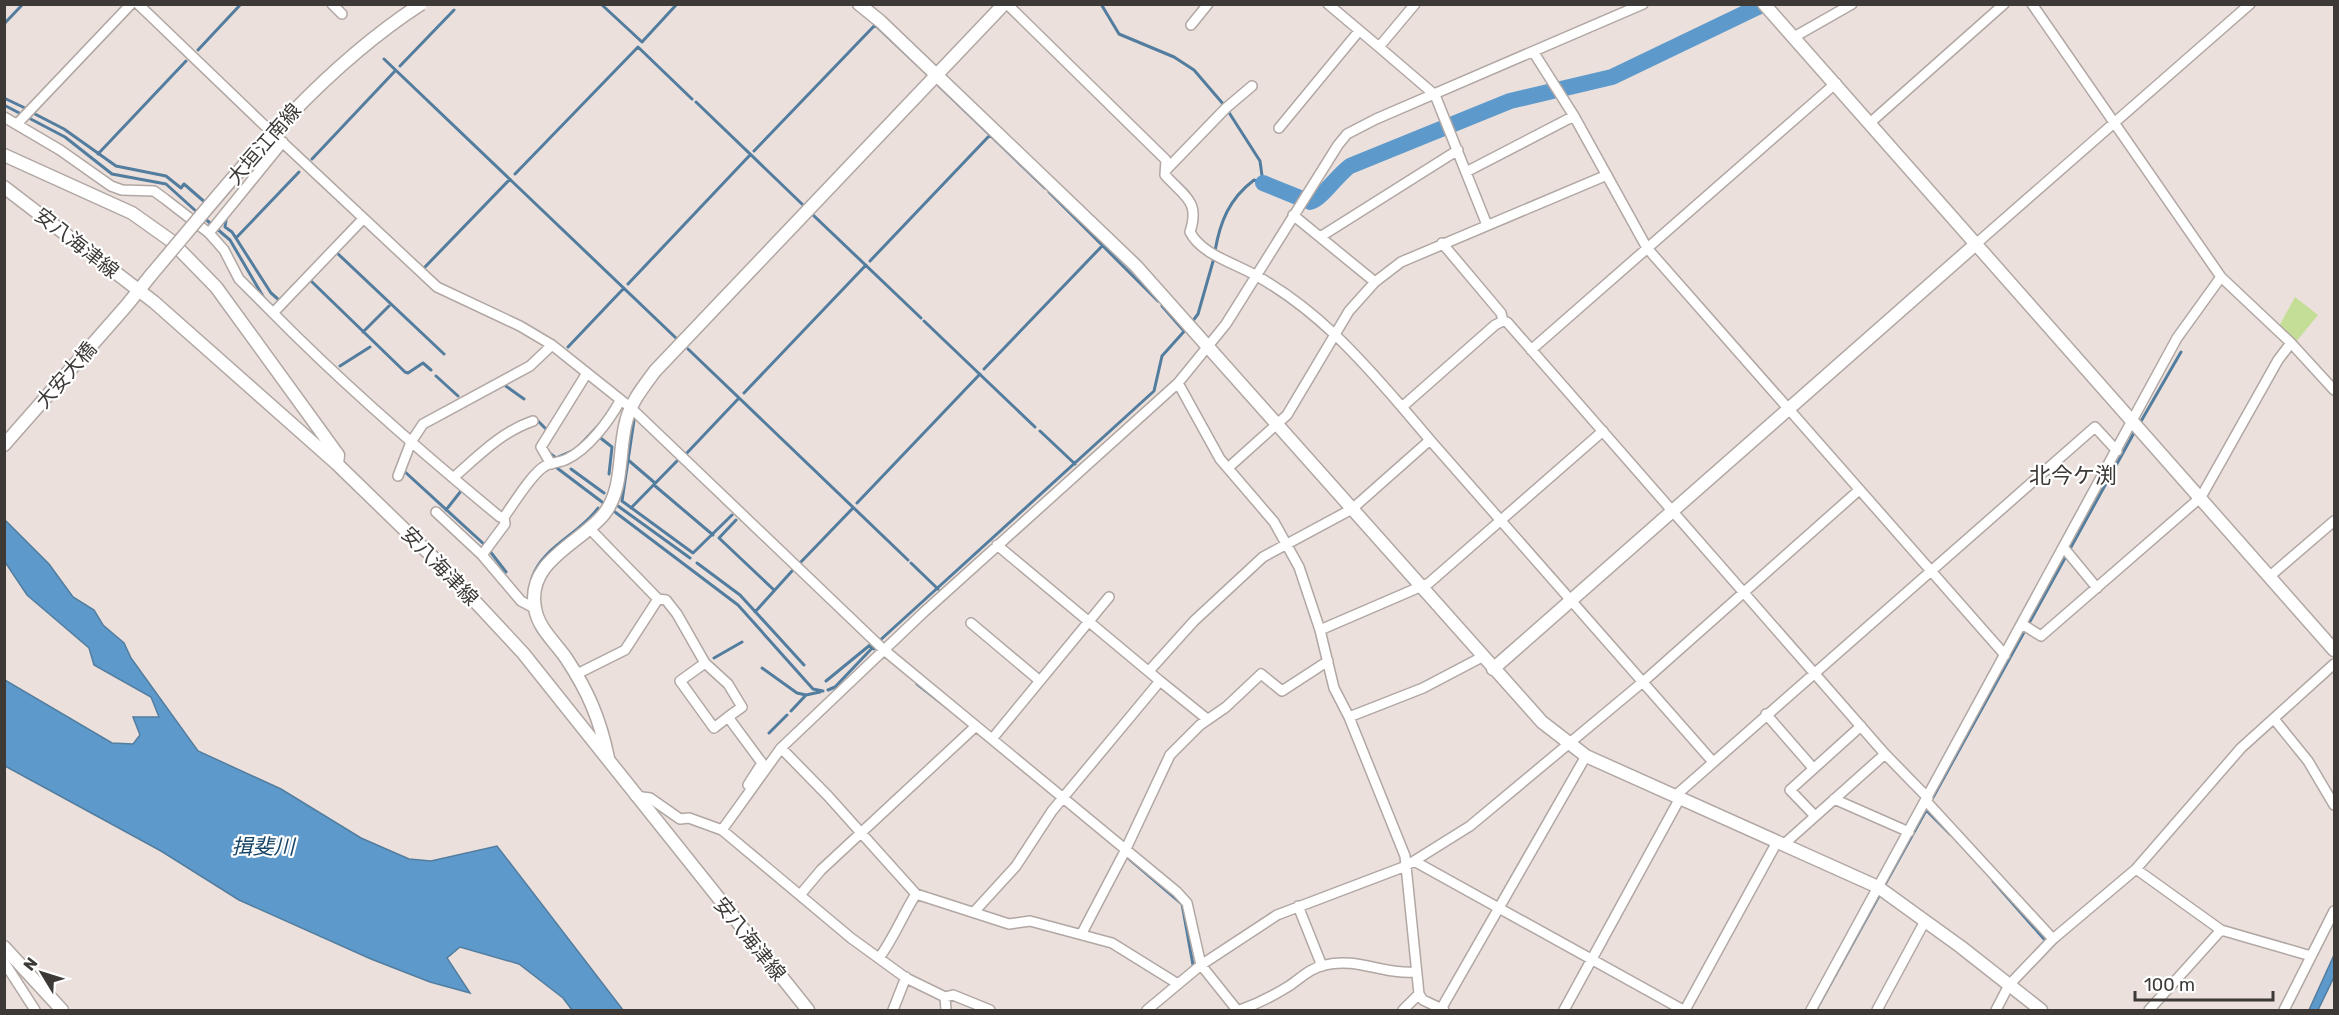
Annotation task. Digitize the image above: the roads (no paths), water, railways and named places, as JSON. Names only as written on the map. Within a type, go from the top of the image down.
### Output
[{"type":"street","points":[[17,124],[131,4]]},
{"type":"street","points":[[138,4],[265,126]]},
{"type":"street","points":[[332,4],[342,14]]},
{"type":"street","name":"大垣江南線","points":[[128,305],[151,275],[306,96],[370,40],[421,4]]},
{"type":"street","points":[[859,4],[880,21],[1136,266],[1542,722],[1586,756],[1878,887],[2041,1011]]},
{"type":"street","points":[[504,517],[544,466],[568,459],[625,404],[1005,4],[1166,160],[1164,175],[1193,207],[1195,214],[1190,232],[1193,238],[1215,255],[1256,275],[1336,332],[1713,762]]},
{"type":"street","points":[[1191,25],[1208,4]]},
{"type":"street","points":[[1328,4],[1435,95],[1487,225]]},
{"type":"street","points":[[1379,47],[1415,4]]},
{"type":"street","points":[[722,830],[781,748],[998,545],[1178,384],[1209,348],[1347,134],[1376,119],[1534,53],[1643,4]]},
{"type":"street","points":[[1794,37],[1852,4]]},
{"type":"street","points":[[1870,122],[2004,4]]},
{"type":"street","points":[[2032,4],[2221,277],[2291,343],[2334,390]]},
{"type":"street","points":[[1493,669],[2250,4]]},
{"type":"street","points":[[1766,7],[1836,83],[2334,650]]},
{"type":"street","points":[[1279,128],[1359,31]]},
{"type":"street","points":[[1534,53],[1574,116],[1647,248],[1929,572],[2005,655]]},
{"type":"street","points":[[1531,350],[1836,83]]},
{"type":"street","points":[[1165,170],[1226,108],[1252,86]]},
{"type":"street","points":[[1466,172],[1574,116]]},
{"type":"street","points":[[4,117],[111,186],[122,190],[154,191],[209,233],[224,250],[239,279],[273,313],[411,441],[453,478],[504,517],[505,524],[482,555]]},
{"type":"street","points":[[209,233],[281,141],[437,286],[520,326],[552,345],[625,404],[884,650],[1063,797],[1187,903],[1201,965],[1239,1011],[1264,1001],[1311,969],[1322,966],[1354,963],[1406,973],[1416,972]]},
{"type":"street","points":[[1320,237],[1458,150]]},
{"type":"street","points":[[4,155],[132,213],[181,250],[206,275],[243,324],[338,455],[337,464]]},
{"type":"street","points":[[1228,468],[1287,415],[1349,311],[1375,282],[1401,262],[1442,243],[1607,175]]},
{"type":"street","name":"安八海津線","points":[[4,187],[139,290],[337,464],[441,565],[523,653],[808,1011]]},
{"type":"street","points":[[1293,215],[1375,282]]},
{"type":"street","points":[[273,313],[363,219]]},
{"type":"street","points":[[1442,243],[1501,313],[1503,321],[1745,591],[1885,754],[2053,939]]},
{"type":"street","points":[[1811,1011],[2177,338],[2221,277]]},
{"type":"street","name":"大安大橋","points":[[4,445],[128,305]]},
{"type":"street","points":[[1402,407],[1495,325],[1503,321]]},
{"type":"street","points":[[2022,624],[2041,636],[2201,497],[2278,360],[2291,343]]},
{"type":"street","points":[[398,476],[411,441],[423,424],[437,414],[530,366],[552,345]]},
{"type":"street","points":[[551,464],[541,447],[587,374]]},
{"type":"street","points":[[1178,384],[1228,468],[1274,522],[1299,567],[1320,630],[1334,688],[1349,717],[1410,864],[1416,972],[1419,994],[1423,1000],[1442,1010],[1586,756]]},
{"type":"street","points":[[609,762],[600,720],[575,675],[542,627],[534,608],[535,589],[542,572],[552,558],[589,528],[603,514],[612,499],[626,420],[625,404]]},
{"type":"street","points":[[453,478],[481,452],[515,428],[533,421]]},
{"type":"street","points":[[1564,1011],[1677,797],[1766,714],[2095,428],[2117,451]]},
{"type":"street","points":[[1320,630],[1429,583],[1603,431]]},
{"type":"street","points":[[1149,671],[1209,605],[1263,557],[1352,509],[1430,440]]},
{"type":"street","points":[[1147,1011],[1201,965],[1277,915],[1410,864],[1470,826],[1644,681],[1858,491]]},
{"type":"street","points":[[436,512],[482,555],[521,601],[534,608]]},
{"type":"street","points":[[2270,576],[2334,521]]},
{"type":"street","points":[[589,528],[658,599],[666,600],[677,614],[705,663],[728,684],[742,707],[714,728],[680,681],[705,663]]},
{"type":"street","points":[[998,545],[1207,719]]},
{"type":"street","points":[[2064,548],[2097,588]]},
{"type":"street","points":[[992,739],[1109,597]]},
{"type":"street","points":[[575,675],[625,650],[658,599]]},
{"type":"street","points":[[971,622],[1040,681]]},
{"type":"street","points":[[1349,717],[1423,688],[1482,657]]},
{"type":"street","points":[[1082,933],[1170,755],[1207,719],[1226,707],[1261,674],[1282,691],[1328,661]]},
{"type":"street","points":[[1996,1011],[2009,985],[2053,939],[2136,869],[2217,773],[2334,664]]},
{"type":"street","points":[[975,912],[1016,866],[1063,797],[1160,681]]},
{"type":"street","points":[[1766,714],[1813,768]]},
{"type":"street","points":[[728,717],[762,763],[748,784],[751,790]]},
{"type":"street","points":[[2274,719],[2308,761],[2334,805]]},
{"type":"street","points":[[800,894],[821,870],[976,726]]},
{"type":"street","points":[[1815,816],[1790,790],[1861,726]]},
{"type":"street","points":[[781,748],[916,894],[1009,924],[1030,921],[1082,933],[1112,943],[1178,984]]},
{"type":"street","points":[[1410,864],[1498,909],[1684,1011],[1780,843],[1815,816],[1885,754]]},
{"type":"street","points":[[635,796],[650,798],[680,819],[689,818],[722,830],[879,958],[906,977],[945,997],[952,995],[990,1011]]},
{"type":"street","points":[[1834,799],[1909,832]]},
{"type":"street","points":[[2136,869],[2221,930],[2311,956]]},
{"type":"street","points":[[879,958],[892,940],[898,922],[916,894]]},
{"type":"street","points":[[1298,906],[1322,966]]},
{"type":"street","points":[[2284,1011],[2334,911]]},
{"type":"street","points":[[1877,1011],[1925,921]]},
{"type":"street","points":[[2149,1011],[2221,930]]},
{"type":"street","points":[[4,947],[62,1011]]},
{"type":"street","points":[[4,962],[36,1011]]},
{"type":"street","points":[[893,1011],[906,977]]},
{"type":"street","points":[[1403,1011],[1419,994]]},
{"type":"street","points":[[945,997],[946,1011]]},
{"type":"water","name":"揖斐川","points":[[4,519],[49,564],[73,597],[94,610],[103,625],[124,643],[131,658],[198,751],[281,789],[361,838],[409,859],[431,861],[497,846],[623,1010],[572,1010],[563,998],[519,964],[460,947],[447,958],[470,993],[430,982],[371,959],[239,900],[161,851],[5,766],[5,680],[112,743],[133,744],[140,735],[133,717],[159,717],[151,697],[94,665],[89,648],[27,595],[5,562]]},
{"type":"water","points":[[2334,955],[2334,977],[2318,1010],[2309,1010]]},
{"type":"waterway","points":[[4,24],[23,4]]},
{"type":"waterway","points":[[198,50],[241,4]]},
{"type":"waterway","points":[[601,4],[642,42],[677,4]]},
{"type":"waterway","points":[[1101,4],[1119,34],[1174,57],[1194,70],[1224,105]]},
{"type":"waterway","points":[[1310,202],[1319,197],[1350,166],[1510,101],[1612,77],[1764,4]]},
{"type":"waterway","points":[[400,66],[454,10]]},
{"type":"waterway","points":[[754,151],[875,25],[927,74]]},
{"type":"waterway","points":[[515,174],[638,47],[692,99]]},
{"type":"waterway","points":[[384,59],[677,339]]},
{"type":"waterway","points":[[98,154],[186,61]]},
{"type":"waterway","points":[[312,159],[395,71]]},
{"type":"waterway","points":[[939,86],[1045,188]]},
{"type":"waterway","points":[[4,98],[25,108]]},
{"type":"waterway","points":[[696,102],[802,204]]},
{"type":"waterway","points":[[4,105],[65,137],[112,174],[166,184],[198,213]]},
{"type":"waterway","points":[[1215,251],[1223,221],[1232,203],[1254,180],[1263,183],[1260,161],[1228,111]]},
{"type":"waterway","points":[[33,113],[64,129],[116,166],[166,176],[181,188],[184,184],[207,204]]},
{"type":"waterway","points":[[870,261],[990,135]]},
{"type":"waterway","points":[[628,284],[750,155]]},
{"type":"waterway","points":[[236,238],[299,172]]},
{"type":"waterway","points":[[425,267],[510,179]]},
{"type":"waterway","points":[[1263,183],[1300,198]]},
{"type":"waterway","points":[[1049,192],[1158,301]]},
{"type":"waterway","points":[[812,214],[921,318]]},
{"type":"waterway","points":[[203,217],[230,240],[264,298]]},
{"type":"waterway","points":[[226,220],[225,227],[232,232],[271,293],[279,300]]},
{"type":"waterway","points":[[984,369],[1103,245]]},
{"type":"waterway","points":[[334,254],[336,252],[444,354]]},
{"type":"waterway","points":[[1192,322],[1198,314],[1214,258]]},
{"type":"waterway","points":[[744,393],[866,265]]},
{"type":"waterway","points":[[311,278],[309,279],[405,372],[408,373],[423,363],[431,370]]},
{"type":"waterway","points":[[568,347],[624,288]]},
{"type":"waterway","points":[[363,332],[389,306]]},
{"type":"waterway","points":[[1162,306],[1184,331]]},
{"type":"waterway","points":[[924,321],[1035,427]]},
{"type":"waterway","points":[[828,690],[835,687],[877,643],[1154,391],[1162,356],[1188,327]]},
{"type":"waterway","points":[[340,366],[370,347]]},
{"type":"waterway","points":[[688,349],[908,560]]},
{"type":"waterway","points":[[2140,423],[2181,352]]},
{"type":"waterway","points":[[857,503],[980,374]]},
{"type":"waterway","points":[[436,376],[458,396]]},
{"type":"waterway","points":[[503,384],[524,399]]},
{"type":"waterway","points":[[685,455],[739,398]]},
{"type":"waterway","points":[[537,420],[548,431]]},
{"type":"waterway","points":[[634,420],[622,501],[693,553],[732,515]]},
{"type":"waterway","points":[[579,446],[597,427]]},
{"type":"waterway","points":[[1040,431],[1075,464]]},
{"type":"waterway","points":[[1931,801],[2135,431]]},
{"type":"waterway","points":[[598,436],[612,447],[609,474]]},
{"type":"waterway","points":[[548,452],[556,458],[574,450]]},
{"type":"waterway","points":[[627,459],[655,483]]},
{"type":"waterway","points":[[631,508],[677,461]]},
{"type":"waterway","points":[[557,468],[606,505]]},
{"type":"waterway","points":[[571,469],[604,493]]},
{"type":"waterway","points":[[404,471],[486,546]]},
{"type":"waterway","points":[[654,485],[713,535]]},
{"type":"waterway","points":[[446,510],[461,491]]},
{"type":"waterway","points":[[618,506],[690,558]]},
{"type":"waterway","points":[[532,578],[544,558],[582,526],[598,508]]},
{"type":"waterway","points":[[799,564],[853,508]]},
{"type":"waterway","points":[[611,509],[738,605],[813,689],[823,691]]},
{"type":"waterway","points":[[736,520],[719,538],[774,590]]},
{"type":"waterway","points":[[489,550],[506,572]]},
{"type":"waterway","points":[[697,563],[740,595],[804,665]]},
{"type":"waterway","points":[[911,563],[938,589]]},
{"type":"waterway","points":[[755,612],[792,571]]},
{"type":"waterway","points":[[714,658],[742,642]]},
{"type":"waterway","points":[[826,681],[870,645],[874,649]]},
{"type":"waterway","points":[[762,668],[797,693],[806,695]]},
{"type":"waterway","points":[[917,684],[949,709]]},
{"type":"waterway","points":[[791,711],[806,695],[820,692]]},
{"type":"waterway","points":[[769,733],[787,715]]},
{"type":"waterway","points":[[1883,888],[1928,807]]},
{"type":"waterway","points":[[1926,810],[1950,834]]},
{"type":"waterway","points":[[1127,857],[1182,904],[1193,965]]},
{"type":"waterway","points":[[1993,881],[2044,939]]},
{"type":"waterway","points":[[1816,1010],[1880,894]]},
{"type":"district","name":"北今ケ渕","points":[[2073,475]]}]
